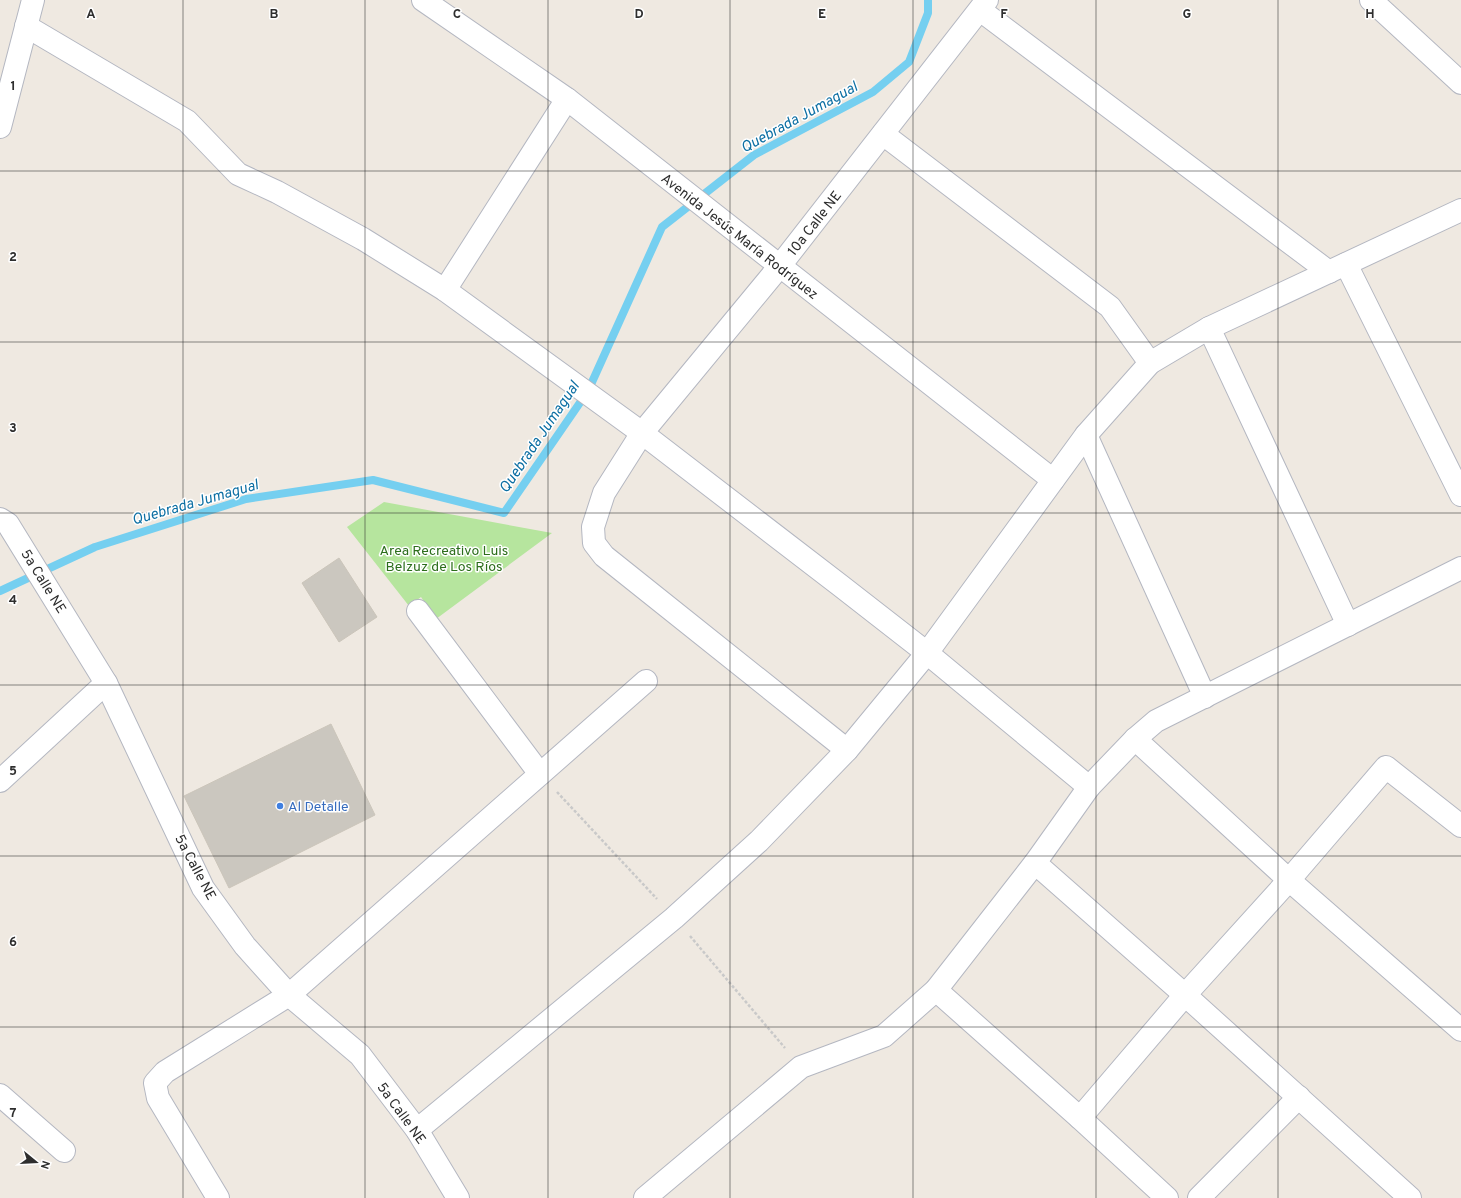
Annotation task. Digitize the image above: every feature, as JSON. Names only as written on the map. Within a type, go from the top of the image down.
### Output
[{"type":"street","points":[[0,127],[5,86],[26,26],[33,0]]},
{"type":"street","name":"Avenida Jesús María Rodríguez","points":[[423,0],[567,99],[1052,480]]},
{"type":"street","points":[[1372,0],[1461,83]]},
{"type":"street","points":[[983,5],[1338,268],[1461,495]]},
{"type":"street","name":"10a Calle NE","points":[[847,750],[604,556],[594,543],[593,527],[604,494],[642,433],[779,267],[983,5]]},
{"type":"street","points":[[26,26],[186,121],[238,174],[277,192],[363,239],[445,290],[642,433],[927,653],[1089,787]]},
{"type":"street","points":[[445,290],[567,99]]},
{"type":"street","points":[[883,134],[1110,307],[1150,362]]},
{"type":"street","points":[[417,1130],[674,918],[759,841],[847,750],[927,653],[1086,435],[1150,362],[1209,328],[1461,210]]},
{"type":"street","points":[[1209,328],[1348,625]]},
{"type":"street","points":[[1086,435],[1205,697]]},
{"type":"street","name":"5a Calle NE","points":[[0,519],[8,524],[64,612],[106,683],[204,888],[245,946],[289,995],[360,1055],[417,1130],[458,1198]]},
{"type":"street","points":[[645,1198],[802,1067],[884,1036],[936,990],[1035,863],[1089,787],[1135,739],[1156,721],[1461,568]]},
{"type":"street","points":[[418,611],[540,774]]},
{"type":"street","points":[[218,1198],[158,1098],[156,1083],[165,1072],[289,995],[646,681]]},
{"type":"street","points":[[0,781],[106,683]]},
{"type":"street","points":[[1135,739],[1289,880],[1461,1030]]},
{"type":"street","points":[[1080,1118],[1185,995],[1289,880],[1386,766],[1461,826]]},
{"type":"street","points":[[1035,863],[1185,995],[1410,1198]]},
{"type":"street","points":[[936,990],[1080,1118],[1167,1198]]},
{"type":"street","points":[[0,1096],[64,1151]]},
{"type":"street","points":[[1199,1198],[1299,1097]]},
{"type":"green space","name":"Area Recreativo Luis Belzuz de Los Ríos","points":[[384,502],[552,533],[436,619],[421,597],[409,606],[347,527]]},
{"type":"building","points":[[339,558],[377,617],[339,642],[302,583]]},
{"type":"building","name":"Al Detalle","points":[[331,724],[375,815],[229,888],[184,796]]},
{"type":"waterway","name":"Quebrada Jumagual","points":[[0,591],[95,547],[246,499],[373,480],[504,513],[588,391],[662,227],[754,155],[873,92],[909,62],[928,13],[928,0]]},
{"type":"place","name":"Al Detalle","points":[[280,806]]}]
